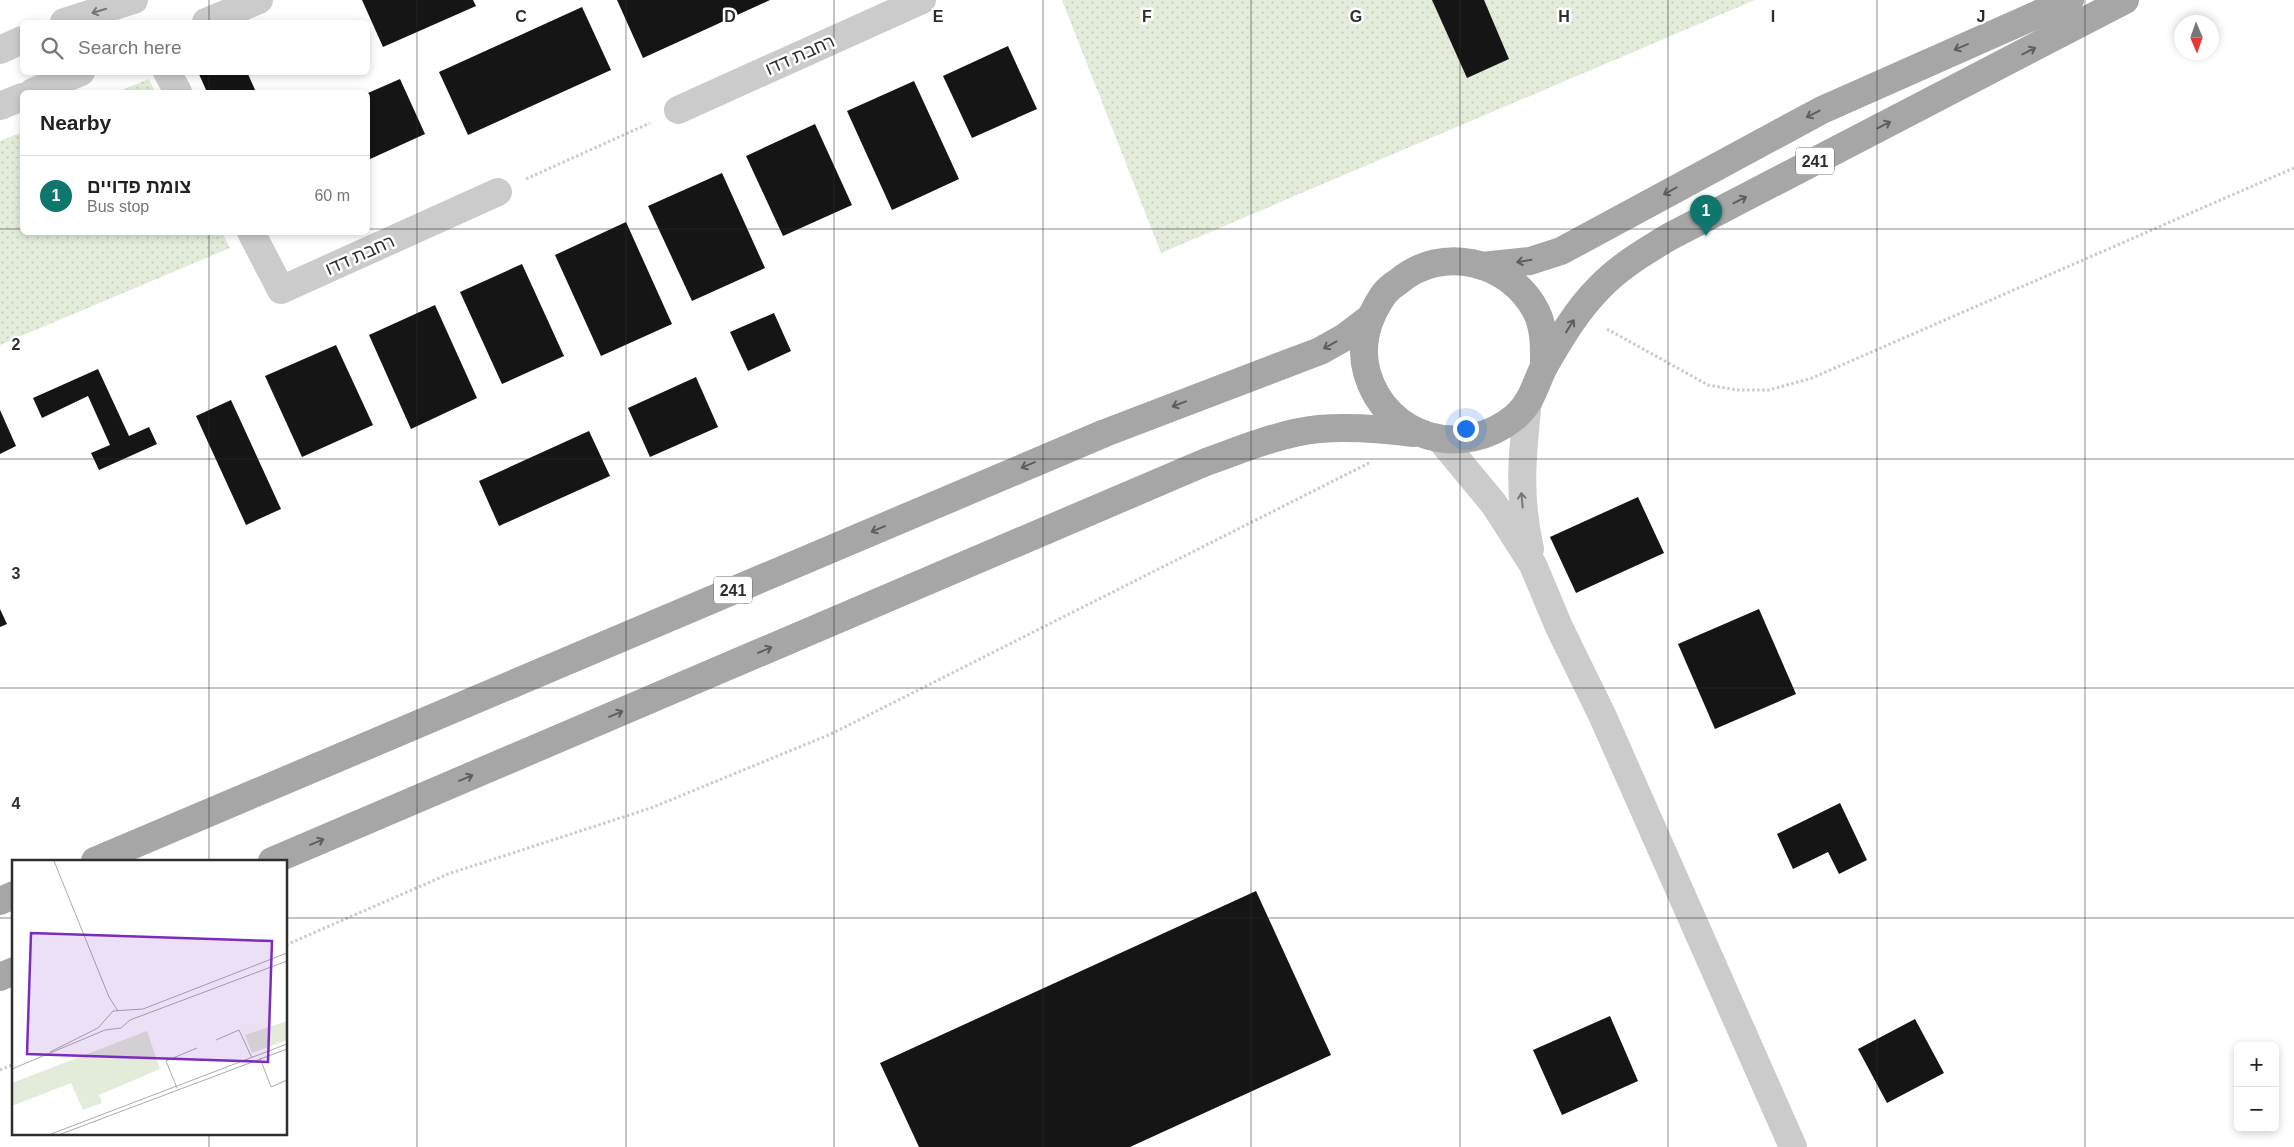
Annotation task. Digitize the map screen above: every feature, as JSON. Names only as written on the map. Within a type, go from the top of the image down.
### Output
[{"type":"main road","name":"241","points":[[1482,266],[1530,260],[1561,251],[1822,110],[2070,0]]},
{"type":"main road","name":"241","points":[[1544,367],[1578,312],[1599,288],[1628,262],[1669,236],[2125,0]]},
{"type":"main road","points":[[274,860],[1214,459],[1273,438],[1318,429],[1364,427],[1433,437],[1467,440],[1493,432],[1516,416],[1534,393],[1544,367],[1544,339],[1536,312],[1519,287],[1495,270],[1466,261],[1436,262],[1408,273],[1386,292],[1370,318],[1364,347],[1367,372],[1376,395],[1392,416],[1414,431],[1433,437]]},
{"type":"main road","name":"241","points":[[97,860],[1105,433],[1320,351],[1345,337],[1370,318]]},
{"type":"main road","points":[[0,901],[12,896]]},
{"type":"main road","points":[[0,977],[12,972]]},
{"type":"street","points":[[211,20],[259,0]]},
{"type":"street","name":"רחבת דדו","points":[[678,110],[922,0]]},
{"type":"street","points":[[64,17],[136,8]]},
{"type":"street","points":[[0,50],[20,41]]},
{"type":"street","points":[[38,90],[74,75]]},
{"type":"street","points":[[169,75],[177,90]]},
{"type":"street","points":[[0,106],[20,98]]},
{"type":"street","name":"רחבת דדו","points":[[253,235],[281,290],[498,192]]},
{"type":"street","points":[[1528,401],[1520,484],[1524,522],[1533,565]]},
{"type":"street","points":[[1433,437],[1494,504],[1533,565],[1559,627],[1603,717],[1793,1147]]},
{"type":"path","points":[[498,192],[678,110]]},
{"type":"path","points":[[1578,312],[1672,367],[1708,385],[1738,390],[1769,390],[1812,378],[2294,168]]},
{"type":"path","points":[[288,944],[448,874],[651,808],[831,734],[1373,462]]},
{"type":"path","points":[[0,1070],[12,1065]]},
{"type":"green space","points":[[1062,0],[1755,0],[1161,253]]},
{"type":"green space","points":[[149,79],[154,90],[122,90]]},
{"type":"green space","points":[[20,133],[20,235],[223,235],[230,248],[0,345],[0,141]]},
{"type":"building","points":[[362,0],[473,0],[476,6],[383,47]]},
{"type":"building","points":[[617,0],[770,0],[643,58]]},
{"type":"building","points":[[1432,0],[1484,0],[1509,59],[1467,78]]},
{"type":"building","points":[[582,7],[611,70],[468,135],[439,72]]},
{"type":"building","points":[[1008,46],[1037,109],[972,138],[943,76]]},
{"type":"building","points":[[199,75],[248,75],[255,90],[206,90]]},
{"type":"building","points":[[400,79],[425,134],[370,159],[370,92]]},
{"type":"building","points":[[914,81],[959,179],[892,210],[847,111]]},
{"type":"building","points":[[815,124],[852,205],[783,236],[746,156]]},
{"type":"building","points":[[722,173],[765,268],[692,301],[648,206]]},
{"type":"building","points":[[626,222],[672,324],[601,356],[555,255]]},
{"type":"building","points":[[522,264],[564,356],[502,384],[460,292]]},
{"type":"building","points":[[435,305],[477,398],[411,429],[369,335]]},
{"type":"building","points":[[774,313],[791,351],[748,371],[730,332]]},
{"type":"building","points":[[336,345],[373,425],[302,457],[265,376]]},
{"type":"building","points":[[98,369],[129,436],[149,427],[157,444],[99,470],[91,453],[110,445],[88,396],[42,418],[33,398]]},
{"type":"building","points":[[696,377],[718,427],[650,457],[628,408]]},
{"type":"building","points":[[231,400],[281,509],[246,525],[196,416]]},
{"type":"building","points":[[0,410],[16,446],[0,454]]},
{"type":"building","points":[[589,431],[610,476],[499,526],[479,481]]},
{"type":"building","points":[[1638,497],[1664,553],[1576,593],[1550,537]]},
{"type":"building","points":[[0,609],[7,624],[0,627]]},
{"type":"building","points":[[1759,609],[1796,694],[1715,729],[1678,644]]},
{"type":"building","points":[[1840,803],[1867,860],[1839,874],[1828,852],[1793,869],[1777,834]]},
{"type":"building","points":[[1256,891],[1331,1055],[1130,1147],[919,1147],[880,1063]]},
{"type":"building","points":[[1610,1016],[1638,1081],[1562,1115],[1533,1050]]},
{"type":"building","points":[[1915,1019],[1944,1073],[1887,1103],[1858,1049]]},
{"type":"place","name":"צומת פדויים","points":[[1706,236]]}]
